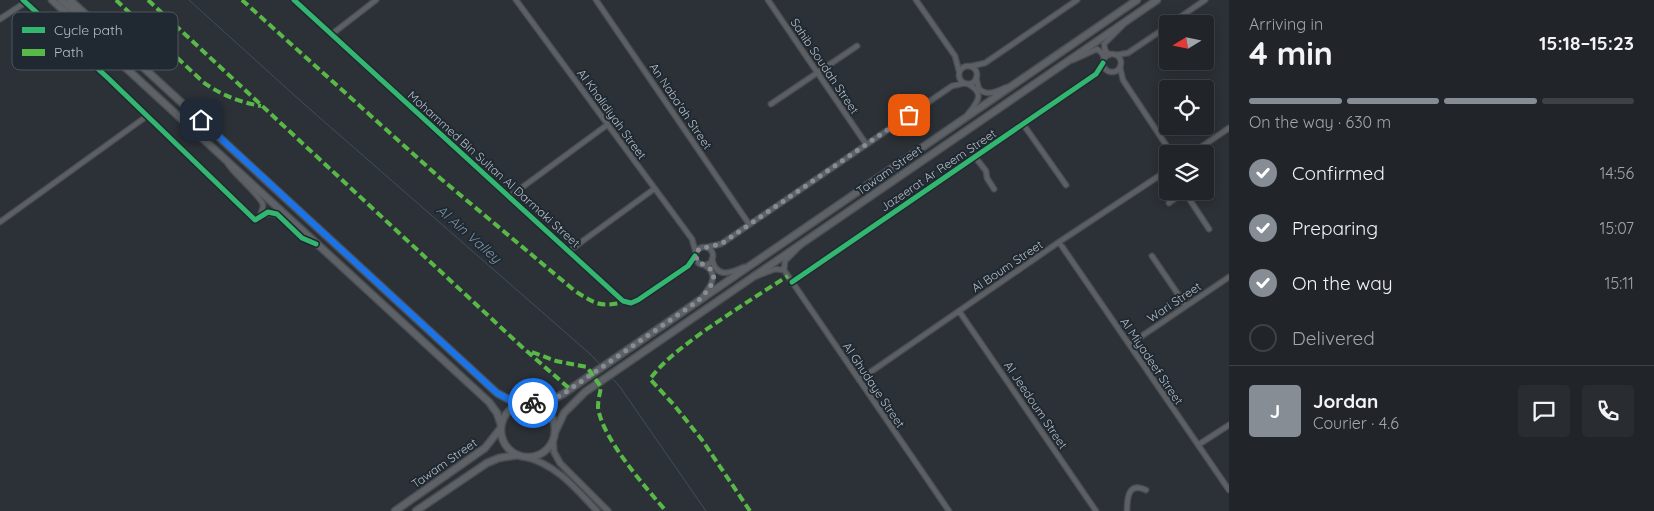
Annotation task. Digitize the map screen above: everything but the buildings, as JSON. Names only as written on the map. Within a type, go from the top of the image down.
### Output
[{"type":"main road","points":[[52,0],[65,12]]},
{"type":"main road","points":[[61,0],[75,12]]},
{"type":"main road","points":[[70,0],[83,12]]},
{"type":"main road","name":"Tawam Street","points":[[534,404],[557,398],[1137,0]]},
{"type":"main road","name":"Tawam Street","points":[[554,436],[564,413],[585,392],[1157,0]]},
{"type":"main road","points":[[128,70],[489,402],[497,413],[507,447],[522,456],[539,454],[545,451],[554,436],[552,417],[547,411],[534,404],[510,400],[497,393],[146,70]]},
{"type":"main road","points":[[501,427],[504,417],[510,410],[517,405],[525,403]]},
{"type":"main road","name":"Tawam Street","points":[[395,511],[485,448],[494,439],[501,427]]},
{"type":"main road","name":"Tawam Street","points":[[416,511],[487,463],[505,456],[522,456]]},
{"type":"street","name":"Mohammed Bin Sultan Al Darmaki Street","points":[[294,0],[621,300],[628,303],[638,300],[688,266],[696,254]]},
{"type":"street","name":"Al Khalidiyah Street","points":[[516,0],[692,239],[705,247]]},
{"type":"street","name":"An Naba'ah Street","points":[[596,0],[750,224]]},
{"type":"street","name":"Sahib Soudah Street","points":[[768,0],[866,144]]},
{"type":"street","points":[[916,0],[955,56],[961,80],[975,89],[978,98],[976,105],[964,118]]},
{"type":"street","points":[[698,301],[713,282],[712,272],[697,261],[696,254],[699,249],[721,244],[952,86],[973,82],[985,63],[1077,0]]},
{"type":"street","points":[[1183,15],[1205,0]]},
{"type":"street","points":[[0,19],[24,1],[36,12]]},
{"type":"street","points":[[332,34],[373,1]]},
{"type":"street","points":[[1110,55],[1105,50],[1104,44],[1127,21]]},
{"type":"street","points":[[1104,60],[1110,55],[1128,52],[1159,32]]},
{"type":"street","points":[[770,104],[857,46]]},
{"type":"street","points":[[1067,62],[1097,50],[1102,52],[1104,68],[1123,80]]},
{"type":"street","points":[[1109,72],[1117,71],[1128,52]]},
{"type":"street","points":[[1116,55],[1120,59],[1123,80],[1166,145]]},
{"type":"street","points":[[955,56],[976,70],[979,89],[989,93],[1017,82]]},
{"type":"street","name":"Jazeerat Ar Reem Street","points":[[1096,74],[1104,60]]},
{"type":"street","points":[[952,86],[963,67],[985,63]]},
{"type":"street","points":[[98,70],[255,220],[268,212],[277,214],[302,238],[316,244]]},
{"type":"street","name":"Jazeerat Ar Reem Street","points":[[792,282],[1096,74],[1109,72]]},
{"type":"street","points":[[0,222],[147,116]]},
{"type":"street","points":[[1023,124],[1066,185]]},
{"type":"street","points":[[509,197],[607,125]]},
{"type":"street","points":[[1204,145],[1229,128]]},
{"type":"street","points":[[975,157],[986,171],[987,178],[994,189]]},
{"type":"street","points":[[226,161],[235,174],[261,199],[263,208],[260,216]]},
{"type":"street","name":"Al Boum Street","points":[[859,380],[1059,242],[1159,176]]},
{"type":"street","points":[[569,251],[654,189]]},
{"type":"street","points":[[1169,203],[1173,200]]},
{"type":"street","points":[[1190,200],[1210,229]]},
{"type":"street","name":"Al Khalidiyah Street","points":[[692,239],[696,254]]},
{"type":"street","name":"Al Miyadeef Street","points":[[1059,242],[1229,490]]},
{"type":"street","points":[[702,264],[708,264],[721,244]]},
{"type":"street","points":[[753,277],[775,269],[784,270],[785,261],[801,245]]},
{"type":"street","points":[[705,247],[712,252],[717,269],[723,273],[734,271],[752,263]]},
{"type":"street","points":[[1152,256],[1186,306]]},
{"type":"street","name":"Mohammed Bin Sultan Al Darmaki Street","points":[[688,266],[702,264]]},
{"type":"street","name":"Al Ghudaye Street","points":[[784,270],[949,511]]},
{"type":"street","name":"Wari Street","points":[[1130,344],[1229,277]]},
{"type":"street","name":"Al Jeedoum Street","points":[[959,311],[1096,511]]},
{"type":"street","points":[[1198,446],[1229,424]]},
{"type":"street","points":[[554,436],[554,452],[560,462],[608,511]]},
{"type":"street","points":[[522,456],[541,462],[556,470],[597,511]]},
{"type":"street","points":[[1127,511],[1127,497],[1131,490],[1138,487],[1146,490]]},
{"type":"waterway","name":"Al Ain Valley","points":[[189,0],[304,104],[600,364]]},
{"type":"waterway","name":"Al Ain Valley","points":[[611,377],[620,387],[706,511]]},
{"type":"marked path","points":[[116,0],[129,12]]},
{"type":"marked path","points":[[148,0],[161,12]]},
{"type":"marked path","points":[[242,0],[440,178],[575,291],[599,304],[625,302]]},
{"type":"marked path","points":[[178,28],[522,347],[570,389]]},
{"type":"marked path","points":[[178,58],[203,82],[217,91],[261,106]]},
{"type":"marked path","points":[[750,511],[702,440],[650,379],[668,359],[682,348],[735,310],[788,276]]},
{"type":"marked path","points":[[532,352],[556,361],[587,367],[601,387],[598,407],[607,433],[626,462],[666,511]]},
{"type":"cycle path","points":[[23,0],[36,12]]},
{"type":"cycle path","points":[[294,0],[623,301],[631,303],[638,300],[688,266],[695,256]]},
{"type":"cycle path","points":[[792,282],[1096,74],[1103,63]]},
{"type":"cycle path","points":[[99,70],[255,220],[268,212],[277,214],[302,238],[316,244]]},
{"type":"way so far","points":[[533,403],[542,403],[557,398],[698,301],[712,285],[713,275],[707,266],[697,261],[697,250],[721,244],[909,115]]},
{"type":"route","points":[[201,120],[497,393],[517,402],[533,403]]}]
